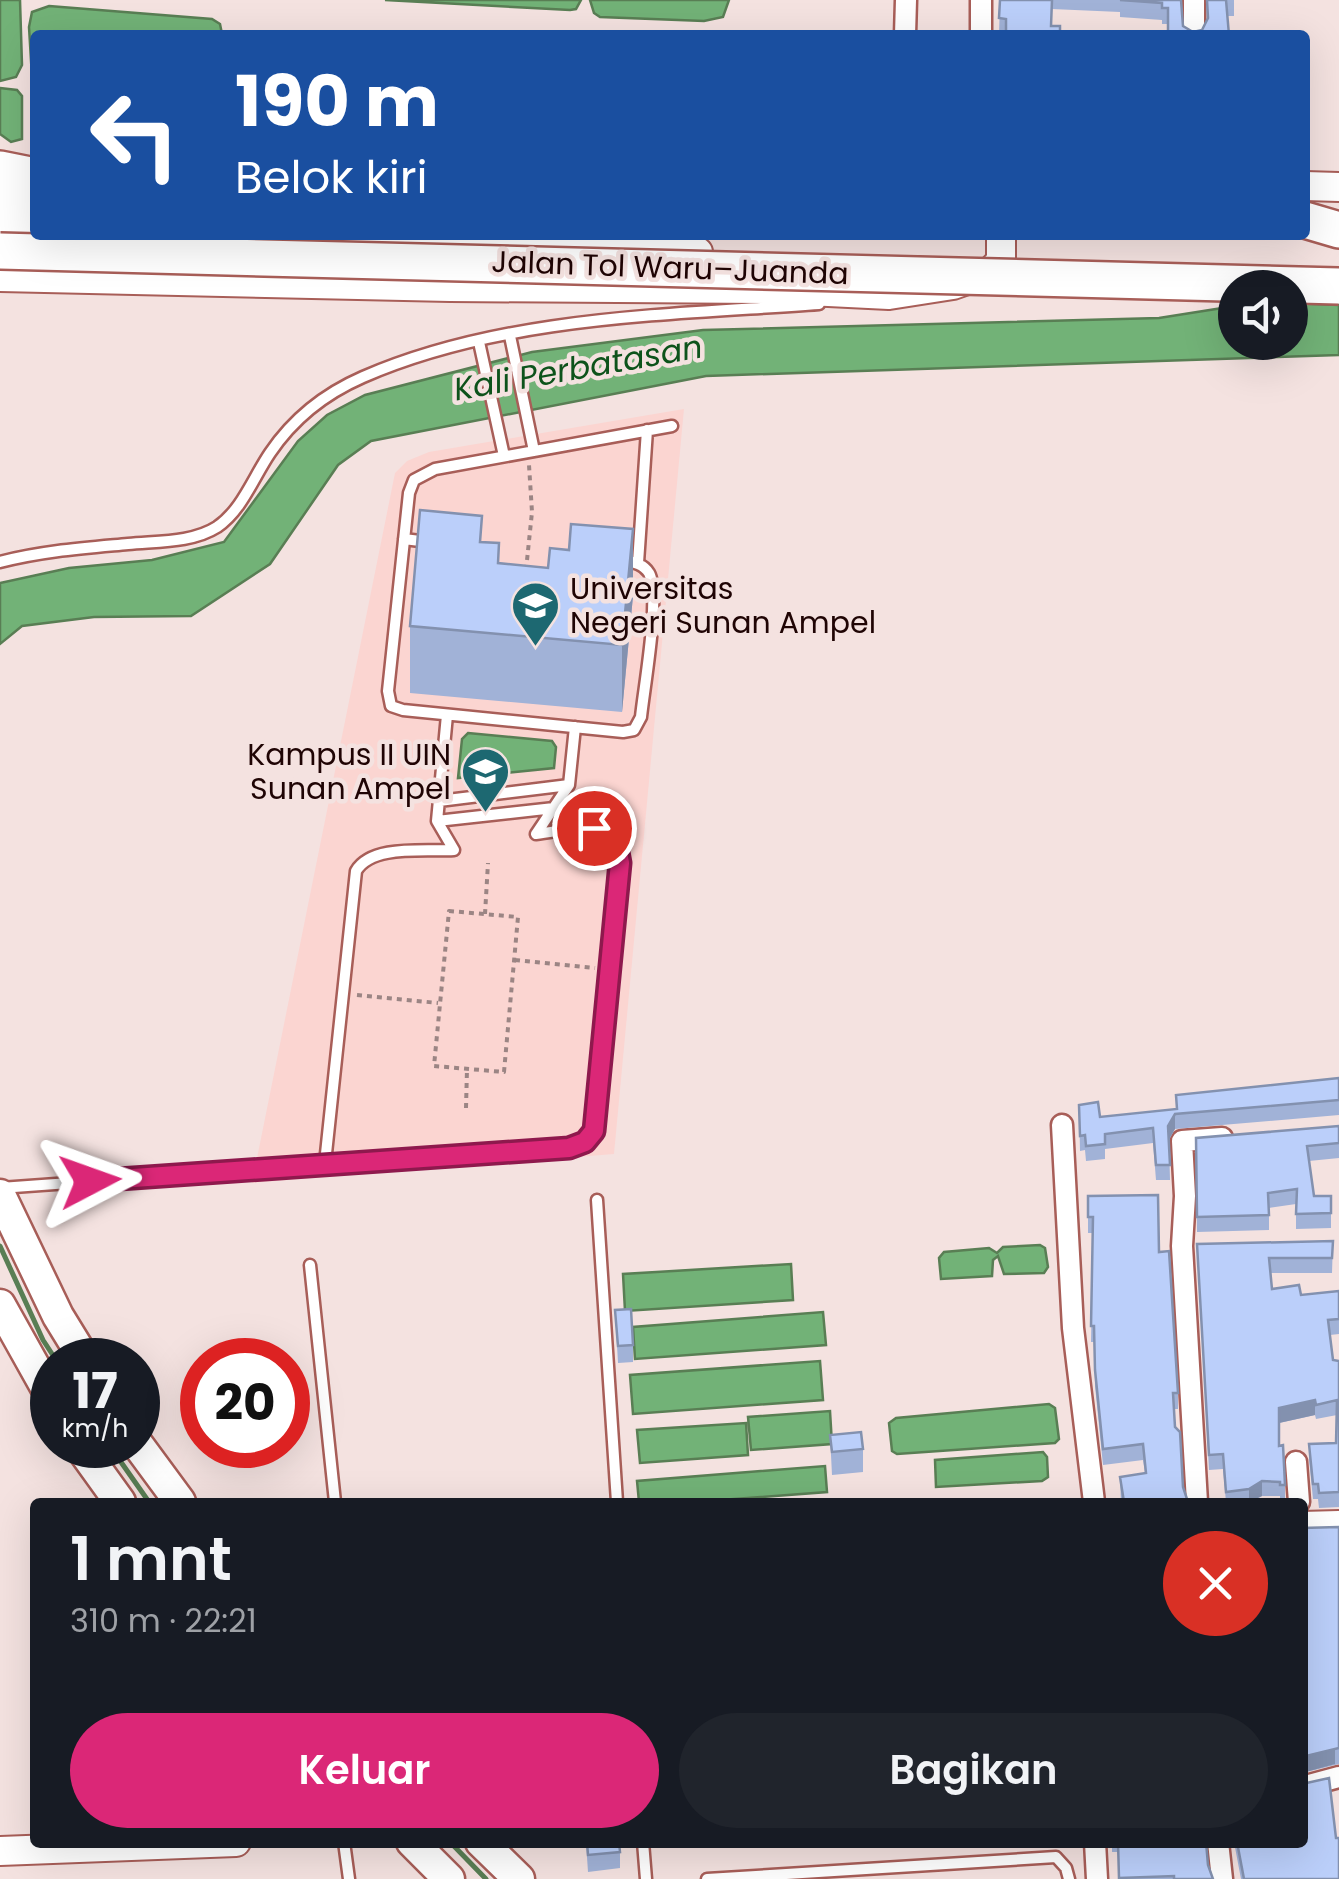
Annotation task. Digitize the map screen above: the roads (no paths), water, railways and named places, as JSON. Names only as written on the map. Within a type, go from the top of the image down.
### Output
[{"type":"highway","points":[[0,166],[30,175]]},
{"type":"highway","points":[[0,202],[30,203]]},
{"type":"highway","points":[[1310,222],[1339,232]]},
{"type":"highway","points":[[1310,233],[1339,232]]},
{"type":"highway","name":"Jalan Tol Waru–Juanda","points":[[0,251],[1339,286]]},
{"type":"main road","points":[[0,166],[30,163]]},
{"type":"main road","points":[[1310,186],[1339,187]]},
{"type":"main road","points":[[0,230],[30,231]]},
{"type":"main road","points":[[483,240],[1001,248],[1339,271]]},
{"type":"main road","points":[[0,277],[890,294],[953,284],[990,272],[1001,248]]},
{"type":"main road","points":[[0,1192],[72,1338]]},
{"type":"main road","points":[[0,1304],[30,1358]]},
{"type":"main road","points":[[96,1468],[117,1498]]},
{"type":"main road","points":[[155,1468],[177,1498]]},
{"type":"main road","points":[[1308,1526],[1339,1526]]},
{"type":"main road","points":[[0,1852],[94,1848]]},
{"type":"main road","points":[[418,1848],[449,1879]]},
{"type":"main road","points":[[487,1848],[519,1879]]},
{"type":"street","points":[[905,30],[906,0]]},
{"type":"street","points":[[980,30],[981,0]]},
{"type":"street","points":[[1194,0],[1194,30]]},
{"type":"street","points":[[1062,1125],[1074,1328],[1094,1498]]},
{"type":"street","points":[[1196,1498],[1190,1246],[1182,1142],[1246,1136]]},
{"type":"street","points":[[1296,1462],[1299,1498]]},
{"type":"street","points":[[1308,1785],[1339,1777]]},
{"type":"street","points":[[1095,1848],[1098,1879]]},
{"type":"street","points":[[1219,1848],[1222,1879]]},
{"type":"lane","points":[[0,562],[33,554],[204,534],[228,519],[271,452],[309,408],[336,391],[413,358],[510,336],[598,322],[850,301],[890,294]]},
{"type":"lane","points":[[510,336],[530,428],[531,451]]},
{"type":"lane","points":[[480,342],[504,456]]},
{"type":"lane","points":[[604,556],[638,563],[648,571],[654,592],[640,716],[634,730],[447,715],[392,706],[388,692],[414,480],[436,469],[672,426]]},
{"type":"lane","points":[[638,563],[647,430]]},
{"type":"lane","points":[[404,539],[435,543]]},
{"type":"lane","points":[[325,1163],[356,871],[374,855],[454,850],[437,822],[447,715]]},
{"type":"lane","points":[[0,1192],[325,1163],[569,1148],[585,1142],[594,1131],[620,863],[617,844],[608,833],[594,828],[536,834],[569,786],[575,727]]},
{"type":"lane","points":[[439,801],[569,786]]},
{"type":"lane","points":[[437,822],[554,808]]},
{"type":"lane","points":[[597,1200],[616,1498]]},
{"type":"lane","points":[[310,1265],[334,1498]]},
{"type":"lane","points":[[345,1848],[349,1879]]},
{"type":"lane","points":[[644,1848],[646,1879]]},
{"type":"lane","points":[[707,1879],[1056,1858],[1066,1868],[1069,1879]]},
{"type":"water","points":[[0,0],[20,0],[22,65],[16,77],[0,81]]},
{"type":"water","points":[[385,0],[581,0],[576,9],[570,10]]},
{"type":"water","points":[[590,0],[729,0],[723,17],[704,21],[600,17],[594,13]]},
{"type":"water","points":[[49,6],[212,19],[221,30],[30,30],[30,44],[29,27],[32,12]]},
{"type":"water","points":[[0,88],[17,90],[22,96],[22,139],[11,142],[0,134]]},
{"type":"water","name":"Kali Perbatasan","points":[[1308,304],[1339,305],[1339,355],[1308,356]]},
{"type":"water","name":"Kali Perbatasan","points":[[1218,309],[1218,359],[706,376],[371,441],[338,465],[270,564],[191,616],[94,617],[22,626],[0,644],[0,583],[69,568],[152,560],[224,542],[298,441],[327,415],[365,395],[532,352],[703,330],[1159,318]]},
{"type":"water","points":[[468,733],[552,741],[556,747],[554,768],[458,778],[462,739]]},
{"type":"water","points":[[1003,1247],[1045,1248],[1048,1267],[1044,1273],[1004,1274],[998,1256],[993,1260],[992,1276],[941,1279],[939,1258],[944,1252],[989,1248],[997,1253]]},
{"type":"water","points":[[791,1264],[793,1300],[625,1311],[623,1274]]},
{"type":"water","points":[[823,1312],[826,1345],[635,1359],[633,1327]]},
{"type":"water","points":[[820,1361],[823,1400],[633,1414],[630,1375]]},
{"type":"water","points":[[1049,1404],[1055,1408],[1059,1439],[1055,1443],[897,1454],[892,1451],[889,1423],[896,1418]]},
{"type":"water","points":[[830,1411],[832,1444],[751,1450],[748,1417]]},
{"type":"water","points":[[746,1423],[748,1455],[640,1463],[637,1430]]},
{"type":"water","points":[[1043,1452],[1048,1477],[1042,1481],[936,1487],[935,1460]]},
{"type":"water","points":[[825,1466],[827,1492],[747,1498],[639,1498],[637,1481]]},
{"type":"waterway","points":[[0,1246],[42,1338]]},
{"type":"waterway","points":[[125,1468],[146,1498]]},
{"type":"waterway","points":[[456,1848],[486,1879]]},
{"type":"place","name":"Universitas Negeri Sunan Ampel","points":[[535,648]]},
{"type":"place","name":"Kampus II UIN Sunan Ampel","points":[[486,814]]}]
